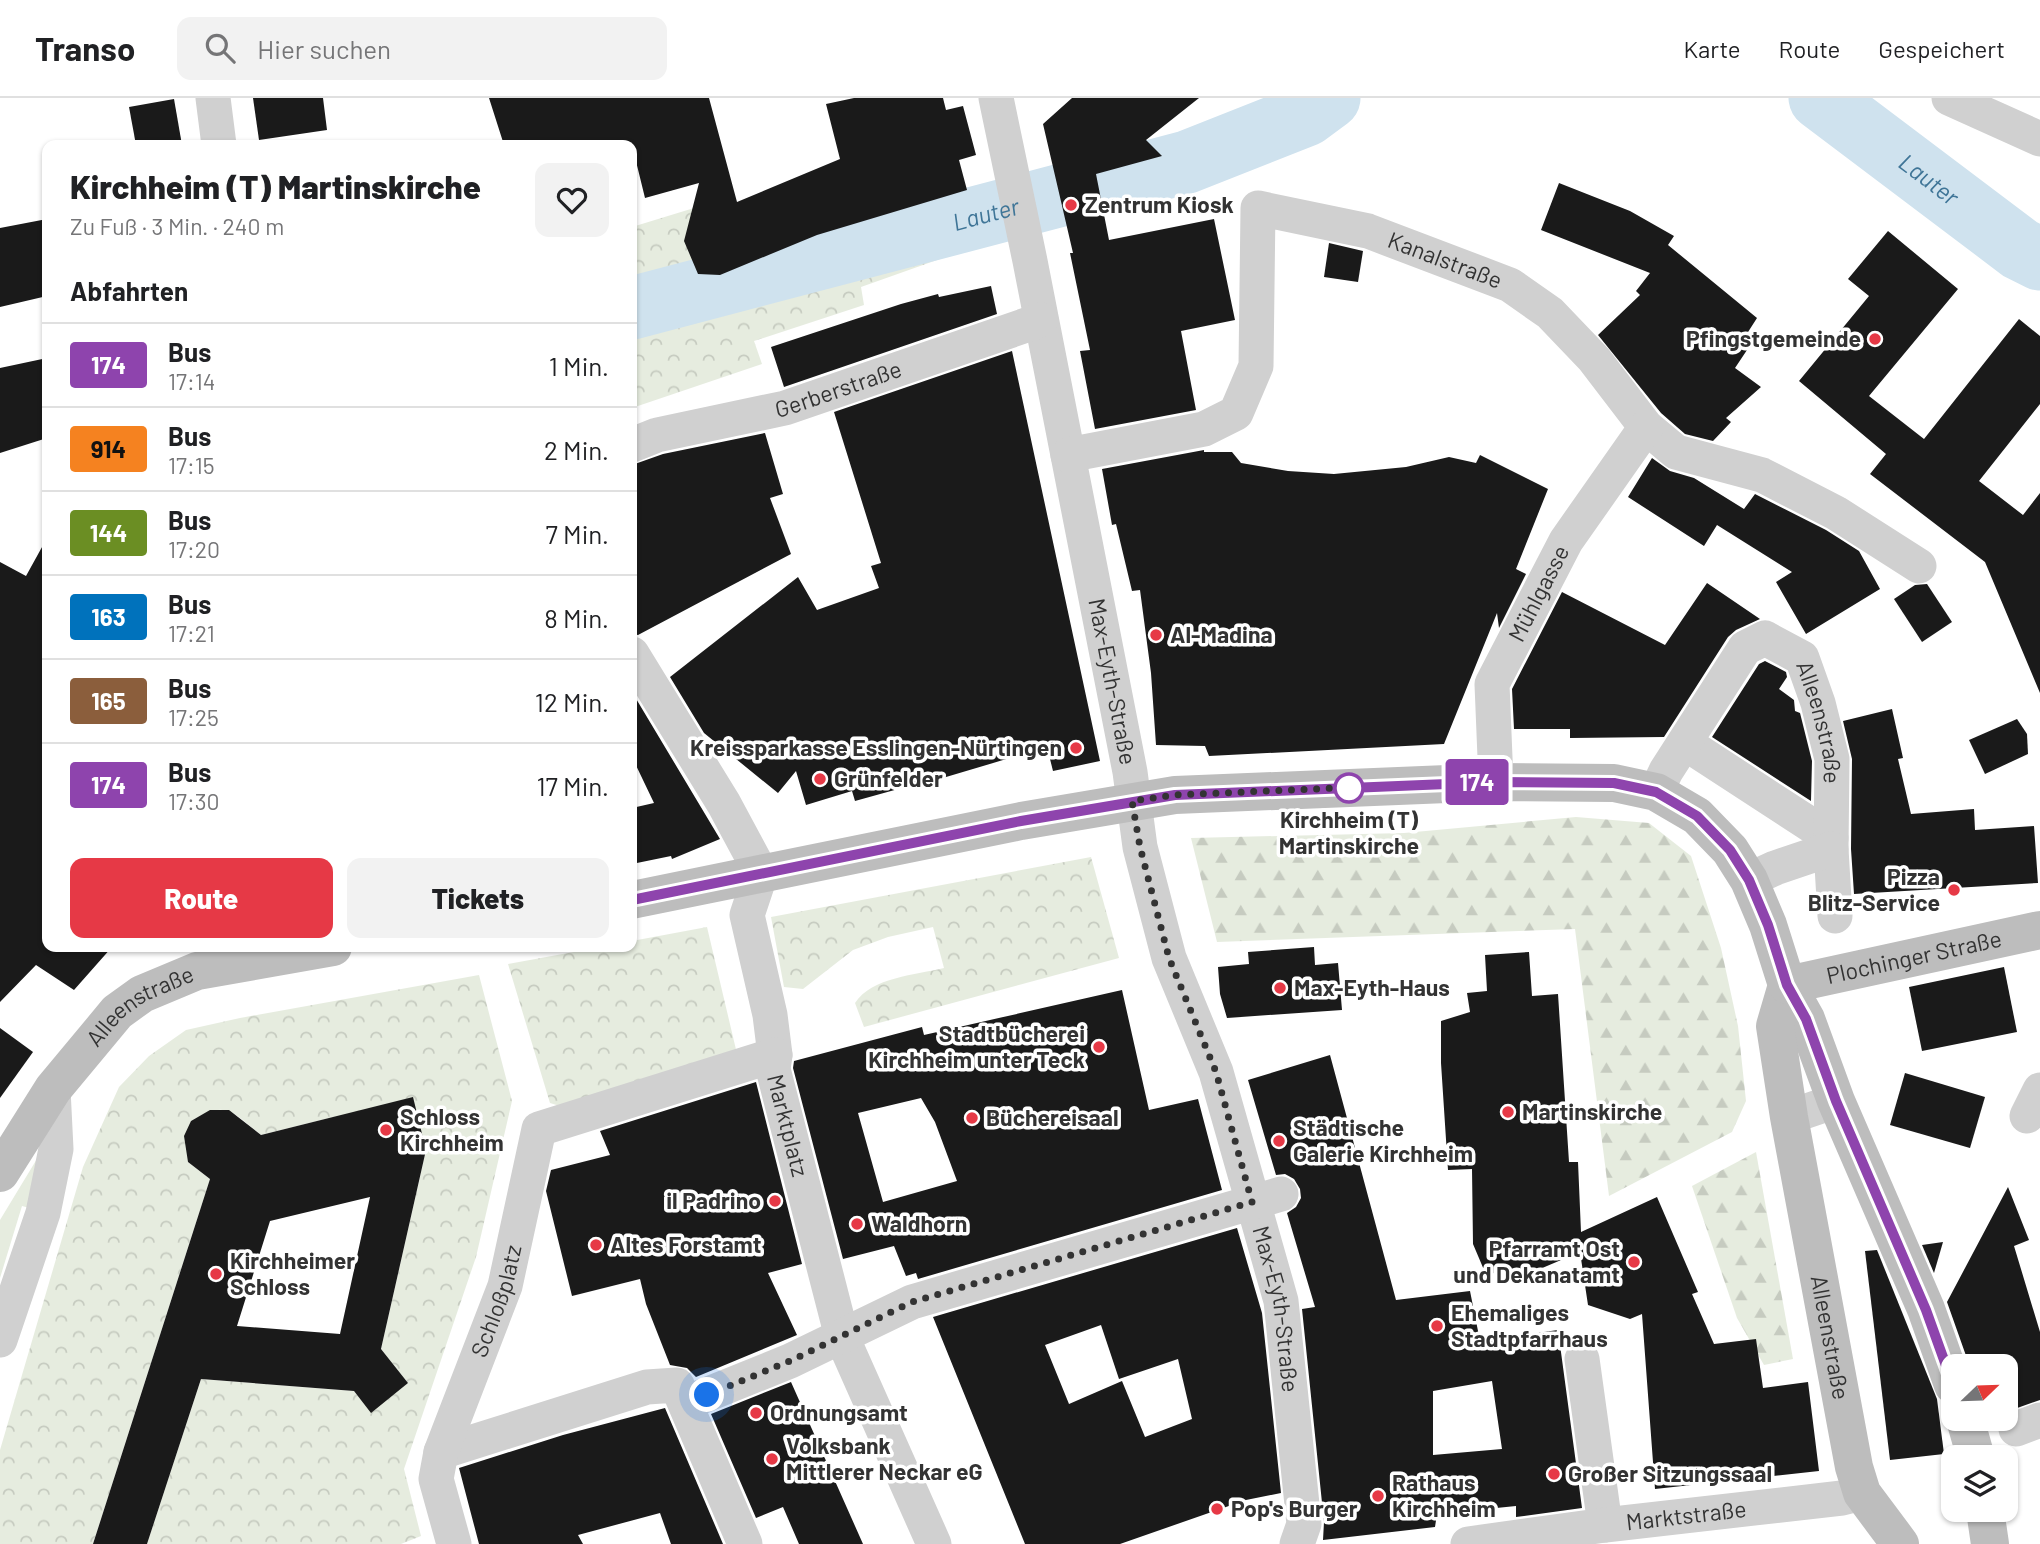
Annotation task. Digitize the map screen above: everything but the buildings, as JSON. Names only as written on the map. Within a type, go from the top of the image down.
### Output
[{"type":"street","points":[[213,98],[218,140]]},
{"type":"street","name":"Max-Eyth-Straße","points":[[996,98],[1127,759],[1140,847],[1169,958],[1267,1198],[1281,1301],[1304,1524],[1297,1544]]},
{"type":"street","points":[[1949,98],[2040,139]]},
{"type":"street","name":"Kanalstraße","points":[[1068,455],[1204,429],[1236,413],[1256,366],[1258,208],[1368,231],[1510,285],[1550,313],[1594,359],[1646,427],[1676,452],[1762,475],[1836,513],[1919,566]]},
{"type":"street","name":"Gerberstraße","points":[[637,443],[657,435],[785,408],[1041,320]]},
{"type":"street","name":"Mühlgasse","points":[[1496,782],[1492,684],[1566,541],[1646,427]]},
{"type":"street","name":"Alleenstraße","points":[[1656,792],[1745,648],[1765,638],[1802,658],[1818,704],[1832,759],[1831,844],[1835,916]]},
{"type":"street","points":[[637,662],[724,804],[761,873]]},
{"type":"street","name":"Alleenstraße","points":[[1685,743],[1831,844]]},
{"type":"street","points":[[637,899],[1132,801],[1175,795],[1496,782],[1614,783],[1656,792],[1697,816],[1730,850],[1749,880],[1768,925],[1787,985],[1806,1019],[1836,1101],[1926,1310],[1942,1354]]},
{"type":"street","points":[[1749,880],[1831,844]]},
{"type":"street","name":"Marktplatz","points":[[761,873],[747,915],[771,1015],[775,1055],[773,1069],[842,1336],[934,1544]]},
{"type":"street","name":"Plochinger Straße","points":[[1787,985],[2040,930]]},
{"type":"street","name":"Alleenstraße","points":[[0,1173],[53,1089],[117,1012],[142,994],[197,971],[296,952]]},
{"type":"street","name":"Alleenstraße","points":[[1787,985],[1775,1026],[1789,1117],[1854,1467],[1862,1493],[1900,1544]]},
{"type":"street","name":"Schloßplatz","points":[[441,1452],[505,1286],[539,1129],[775,1055]]},
{"type":"street","points":[[0,1340],[46,1200],[56,1149],[53,1089]]},
{"type":"street","points":[[1789,1117],[1836,1101]]},
{"type":"street","points":[[686,1403],[790,1361],[912,1302],[1267,1198]]},
{"type":"street","points":[[1582,1359],[1605,1525]]},
{"type":"street","points":[[454,1544],[436,1479],[441,1452],[647,1387],[677,1385],[745,1544]]},
{"type":"street","name":"Marktstraße","points":[[1468,1544],[1605,1525],[1677,1531],[1862,1493]]},
{"type":"street","points":[[1987,1522],[1990,1544]]},
{"type":"green space","points":[[959,204],[968,249],[861,287],[864,305],[754,341],[762,364],[637,406],[637,225],[694,208],[727,288]]},
{"type":"green space","points":[[1576,817],[1649,823],[1691,856],[1721,948],[1738,1026],[1746,1101],[1732,1132],[1609,1196],[1575,929],[1217,942],[1191,838],[1404,833]]},
{"type":"green space","points":[[1091,857],[1119,958],[864,1027],[855,1003],[863,994],[895,978],[944,968],[933,927],[888,937],[853,950],[803,989],[784,987],[771,917]]},
{"type":"green space","points":[[707,927],[738,1058],[566,1108],[550,1103],[508,964],[574,952],[637,952],[637,940]]},
{"type":"green space","points":[[479,975],[512,1101],[476,1257],[404,1469],[421,1536],[401,1544],[147,1544],[201,1379],[354,1391],[371,1412],[408,1383],[381,1349],[426,1150],[333,1117],[261,1135],[236,1115],[221,1110],[203,1114],[191,1121],[188,1162],[210,1179],[93,1544],[0,1544],[0,1450],[83,1167],[119,1087],[149,1056],[186,1030]]},
{"type":"green space","points":[[46,1144],[33,1209],[22,1206],[0,1278],[0,1220]]},
{"type":"green space","points":[[1756,1152],[1793,1359],[1764,1365],[1737,1318],[1692,1186]]},
{"type":"waterway","name":"Lauter","points":[[637,307],[1187,162],[1306,115],[1329,98]]},
{"type":"waterway","name":"Lauter","points":[[1820,98],[2020,249],[2040,259]]},
{"type":"bus line","name":"174","points":[[637,899],[1021,821],[1175,795],[1496,782],[1614,783],[1656,792],[1697,816],[1730,850],[1749,880],[1768,925],[1787,985],[1806,1019],[1836,1101],[1926,1310],[1942,1354]]},
{"type":"place","name":"Zentrum Kiosk","points":[[1071,205]]},
{"type":"place","name":"Pfingstgemeinde","points":[[1875,339]]},
{"type":"place","name":"Al-Madina","points":[[1156,635]]},
{"type":"place","name":"Kreissparkasse Esslingen-Nürtingen","points":[[1076,748]]},
{"type":"place","name":"Grünfelder","points":[[820,779]]},
{"type":"place","name":"Kirchheim (T) Martinskirche","points":[[1349,788]]},
{"type":"place","name":"Pizza Blitz-Service","points":[[1954,890]]},
{"type":"place","name":"Max-Eyth-Haus","points":[[1280,988]]},
{"type":"place","name":"Stadtbücherei Kirchheim unter Teck","points":[[1099,1047]]},
{"type":"place","name":"Martinskirche","points":[[1508,1112]]},
{"type":"place","name":"Büchereisaal","points":[[972,1118]]},
{"type":"place","name":"Schloss Kirchheim","points":[[386,1130]]},
{"type":"place","name":"Städtische Galerie Kirchheim","points":[[1279,1141]]},
{"type":"place","name":"il Padrino","points":[[775,1201]]},
{"type":"place","name":"Waldhorn","points":[[857,1224]]},
{"type":"place","name":"Altes Forstamt","points":[[596,1245]]},
{"type":"place","name":"Pfarramt Ost und Dekanatamt","points":[[1634,1262]]},
{"type":"place","name":"Kirchheimer Schloss","points":[[216,1274]]},
{"type":"place","name":"Ehemaliges Stadtpfarrhaus","points":[[1437,1326]]},
{"type":"place","name":"Ordnungsamt","points":[[756,1413]]},
{"type":"place","name":"Volksbank Mittlerer Neckar eG","points":[[772,1459]]},
{"type":"place","name":"Großer Sitzungssaal","points":[[1554,1474]]},
{"type":"place","name":"Rathaus Kirchheim","points":[[1378,1496]]},
{"type":"place","name":"Pop's Burger","points":[[1217,1509]]},
{"type":"route","points":[[707,1395],[790,1361],[912,1302],[1252,1202],[1216,1072],[1169,958],[1140,847],[1132,801],[1175,795],[1360,787],[1349,788]]}]
